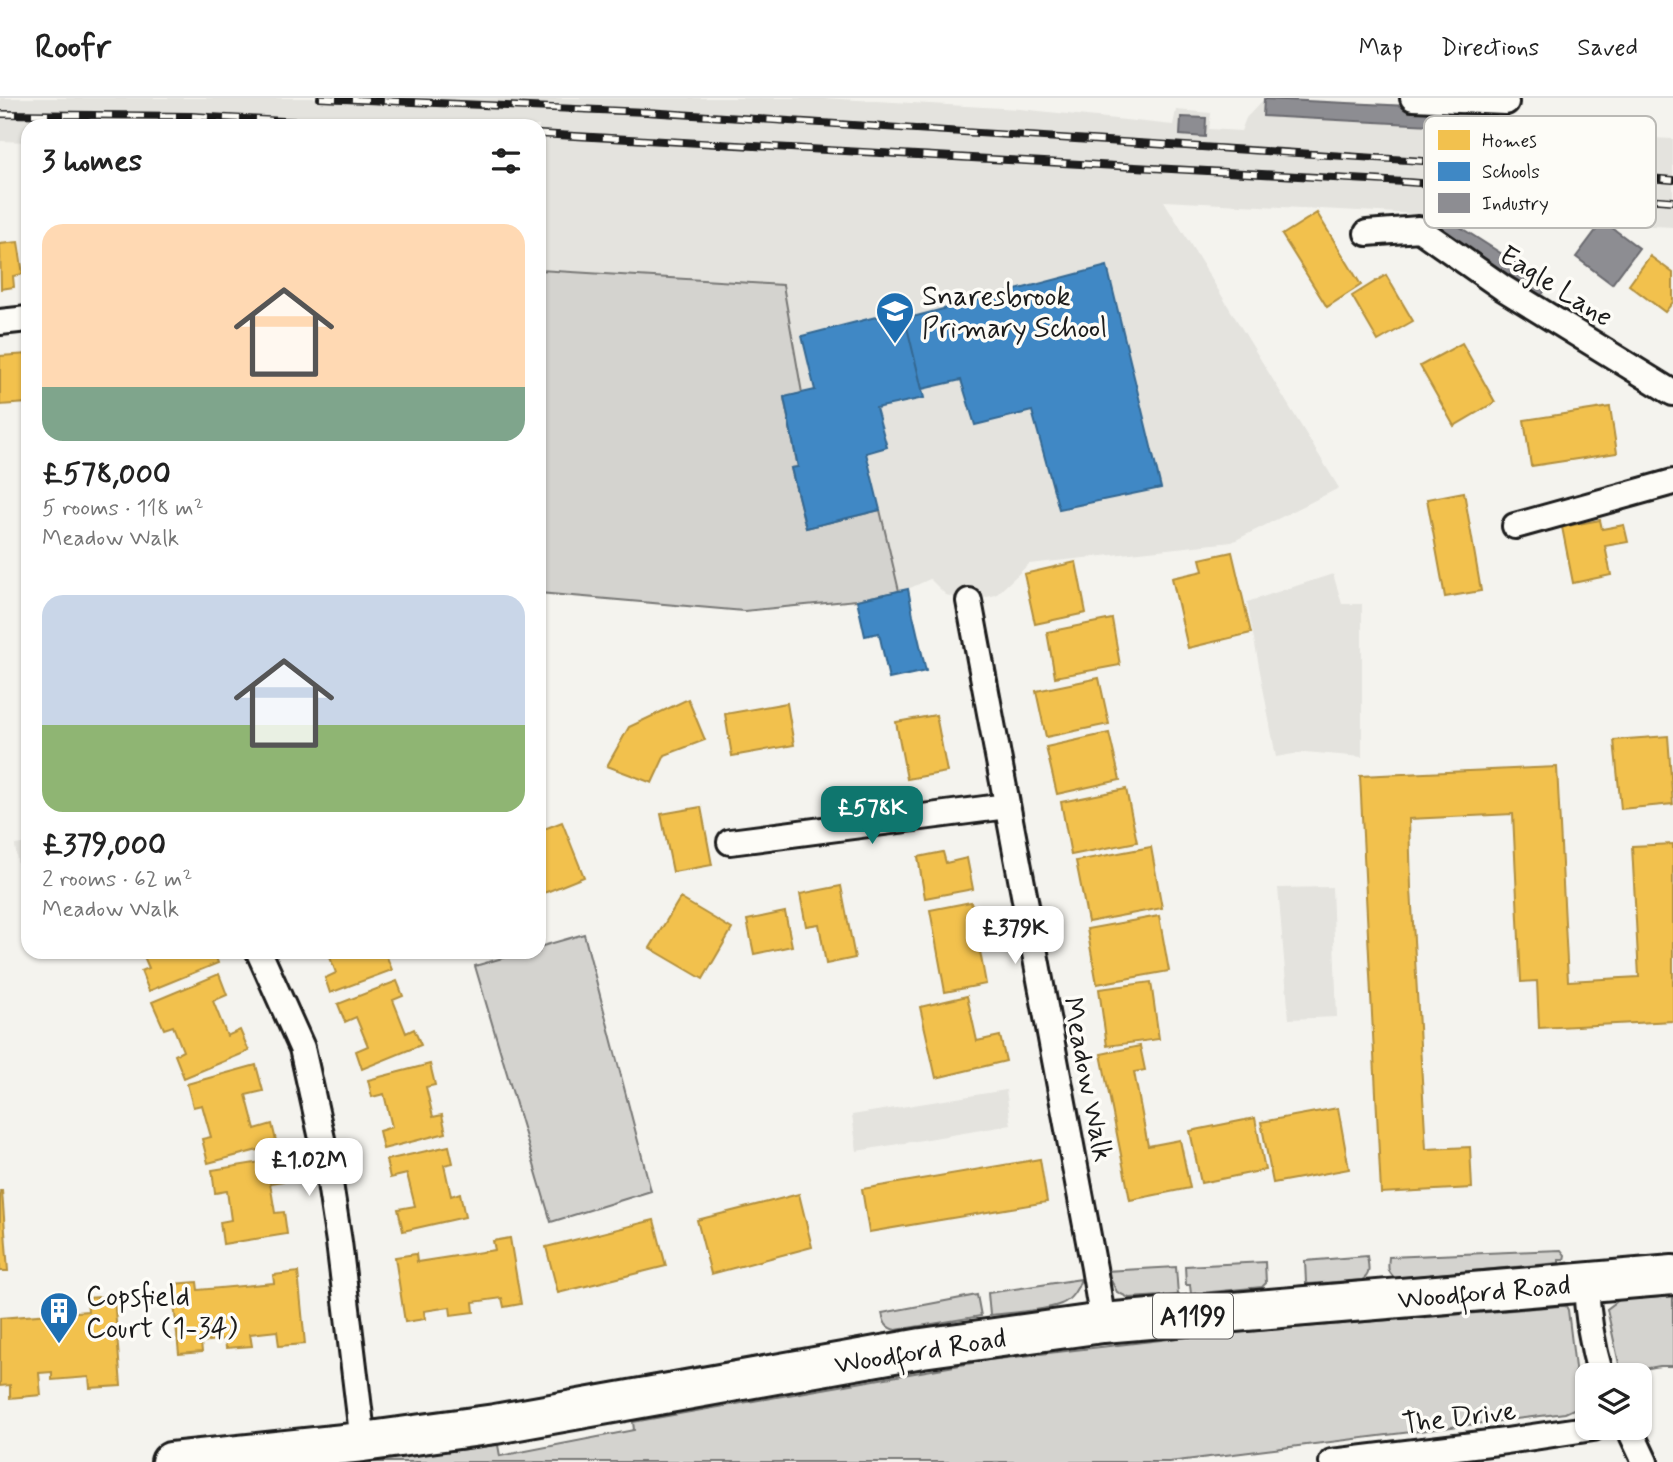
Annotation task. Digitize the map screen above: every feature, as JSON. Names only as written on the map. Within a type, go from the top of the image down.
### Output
[{"type":"main road","name":"Woodford Road","points":[[172,1462],[363,1442],[495,1424],[922,1348],[1103,1323],[1673,1275]]},
{"type":"street","points":[[1413,98],[1506,102]]},
{"type":"street","name":"Eagle Lane","points":[[1367,233],[1419,229],[1503,288],[1673,393]]},
{"type":"street","points":[[0,322],[21,320]]},
{"type":"street","points":[[1514,526],[1673,482]]},
{"type":"street","name":"Meadow Walk","points":[[969,601],[1103,1323]]},
{"type":"street","points":[[730,842],[1007,806]]},
{"type":"street","points":[[262,959],[302,1048],[326,1157],[363,1442]]},
{"type":"street","points":[[1586,1282],[1597,1363]]},
{"type":"street","name":"The Drive","points":[[1332,1462],[1575,1431]]},
{"type":"street","points":[[1635,1440],[1645,1462]]},
{"type":"shaded area","name":"Snaresbrook Primary School","points":[[0,98],[822,98],[1020,109],[1173,125],[1176,110],[1211,113],[1209,129],[1241,131],[1246,118],[1264,99],[1509,110],[1509,116],[1424,116],[1424,214],[1164,201],[1339,488],[1232,542],[1029,564],[996,595],[969,601],[946,595],[930,579],[908,589],[857,600],[744,611],[546,594],[546,119],[21,119],[21,142],[0,141]]},
{"type":"shaded area","name":"Snaresbrook Primary School","points":[[1656,138],[1673,139],[1673,227],[1656,226]]},
{"type":"shaded area","points":[[546,270],[783,285],[802,393],[784,398],[798,467],[791,468],[806,528],[880,510],[899,591],[857,600],[744,611],[546,594]]},
{"type":"shaded area","points":[[1333,574],[1342,604],[1362,604],[1362,757],[1305,752],[1276,757],[1247,602]]},
{"type":"shaded area","points":[[21,844],[21,892],[15,845]]},
{"type":"shaded area","points":[[1332,887],[1337,1017],[1289,1019],[1278,888]]},
{"type":"shaded area","points":[[584,934],[651,1191],[551,1222],[475,966],[499,959],[546,959],[546,945]]},
{"type":"shaded area","points":[[1006,1090],[1011,1125],[857,1151],[852,1115]]},
{"type":"shaded area","points":[[1561,1250],[1565,1255],[1564,1260],[1559,1260],[1559,1263],[1395,1278],[1388,1266],[1389,1257]]},
{"type":"shaded area","points":[[1367,1256],[1368,1272],[1362,1280],[1306,1283],[1305,1261]]},
{"type":"shaded area","points":[[1265,1262],[1266,1283],[1262,1287],[1191,1294],[1190,1285],[1186,1285],[1185,1266]]},
{"type":"shaded area","points":[[1176,1267],[1178,1295],[1129,1298],[1117,1292],[1106,1271]]},
{"type":"shaded area","points":[[1081,1279],[1074,1294],[1061,1304],[1036,1310],[990,1315],[988,1293]]},
{"type":"shaded area","points":[[977,1295],[981,1316],[896,1330],[884,1322],[882,1313]]},
{"type":"shaded area","points":[[1673,1296],[1673,1366],[1652,1367],[1652,1363],[1619,1363],[1607,1309],[1619,1300]]},
{"type":"shaded area","points":[[1566,1306],[1575,1368],[1575,1408],[1565,1413],[1169,1462],[358,1462],[498,1445],[500,1456],[634,1430],[633,1422],[989,1360],[1195,1336]]},
{"type":"building: Homes","points":[[1317,213],[1361,285],[1327,307],[1282,235]]},
{"type":"building: Homes","points":[[18,242],[21,274],[13,276],[14,287],[1,289],[0,244]]},
{"type":"building: Homes","points":[[1650,256],[1673,273],[1673,302],[1665,312],[1629,285]]},
{"type":"building: Homes","points":[[1386,275],[1413,321],[1378,341],[1352,296]]},
{"type":"building: Homes","points":[[1462,343],[1495,402],[1454,426],[1420,366]]},
{"type":"building: Homes","points":[[21,354],[21,404],[0,405],[0,356]]},
{"type":"building: Homes","points":[[1610,407],[1617,453],[1531,466],[1524,420]]},
{"type":"building: Homes","points":[[1464,492],[1481,591],[1445,597],[1427,499]]},
{"type":"building: Homes","points":[[1600,520],[1602,529],[1624,525],[1628,542],[1605,546],[1611,575],[1573,583],[1562,527]]},
{"type":"building: Homes","points":[[1232,552],[1251,633],[1188,648],[1172,578],[1203,571],[1200,559]]},
{"type":"building: Homes","points":[[1076,562],[1086,613],[1035,624],[1024,574]]},
{"type":"building: Homes","points":[[1112,619],[1120,665],[1055,677],[1047,632]]},
{"type":"building: Homes","points":[[1099,678],[1109,724],[1046,737],[1036,691]]},
{"type":"building: Homes","points":[[688,699],[705,740],[665,755],[652,783],[607,766],[629,727]]},
{"type":"building: Homes","points":[[787,703],[794,745],[732,756],[725,714]]},
{"type":"building: Homes","points":[[936,715],[947,772],[907,779],[896,722]]},
{"type":"building: Homes","points":[[1109,733],[1120,780],[1057,794],[1046,747]]},
{"type":"building: Homes","points":[[1668,736],[1673,804],[1621,809],[1614,740]]},
{"type":"building: Homes","points":[[1557,767],[1568,981],[1639,977],[1632,846],[1673,844],[1673,1021],[1539,1028],[1537,981],[1521,982],[1513,814],[1409,819],[1426,1149],[1470,1147],[1472,1188],[1381,1193],[1360,776]]},
{"type":"building: Homes","points":[[1126,789],[1137,842],[1071,855],[1061,802]]},
{"type":"building: Homes","points":[[701,807],[712,865],[673,872],[661,814]]},
{"type":"building: Homes","points":[[562,822],[584,877],[546,892],[546,828]]},
{"type":"building: Homes","points":[[1151,847],[1162,908],[1088,922],[1076,861]]},
{"type":"building: Homes","points":[[943,852],[946,863],[967,858],[973,889],[925,898],[918,857]]},
{"type":"building: Homes","points":[[841,886],[855,958],[826,964],[819,924],[806,926],[800,894]]},
{"type":"building: Homes","points":[[680,898],[732,929],[703,979],[650,948]]},
{"type":"building: Homes","points":[[971,902],[986,984],[945,992],[930,910]]},
{"type":"building: Homes","points":[[785,912],[792,946],[754,954],[747,920]]},
{"type":"building: Homes","points":[[1159,916],[1169,971],[1097,984],[1087,929]]},
{"type":"building: Homes","points":[[145,959],[217,959],[218,963],[149,991],[141,971],[149,968]]},
{"type":"building: Homes","points":[[331,959],[388,959],[392,970],[330,993],[325,978],[336,973]]},
{"type":"building: Homes","points":[[219,974],[227,995],[213,1001],[227,1036],[240,1030],[249,1051],[184,1078],[175,1055],[183,1051],[173,1026],[164,1029],[152,1002]]},
{"type":"building: Homes","points":[[397,981],[403,996],[393,1000],[406,1033],[414,1029],[421,1045],[362,1069],[356,1051],[368,1046],[356,1017],[345,1022],[338,1004]]},
{"type":"building: Homes","points":[[1151,982],[1159,1039],[1107,1046],[1099,989]]},
{"type":"building: Homes","points":[[967,996],[977,1041],[1000,1036],[1006,1061],[936,1078],[920,1007]]},
{"type":"building: Homes","points":[[1140,1046],[1145,1070],[1134,1072],[1148,1146],[1180,1140],[1190,1188],[1130,1200],[1101,1054]]},
{"type":"building: Homes","points":[[430,1064],[435,1085],[426,1087],[433,1117],[442,1115],[446,1133],[383,1149],[379,1131],[392,1127],[384,1094],[372,1097],[368,1080]]},
{"type":"building: Homes","points":[[256,1065],[263,1091],[246,1095],[255,1129],[272,1124],[277,1145],[208,1163],[202,1139],[211,1137],[202,1105],[193,1107],[187,1084]]},
{"type":"building: Homes","points":[[1338,1108],[1349,1169],[1273,1183],[1261,1122]]},
{"type":"building: Homes","points":[[1255,1118],[1265,1170],[1201,1183],[1190,1131]]},
{"type":"building: Homes","points":[[449,1146],[453,1163],[444,1165],[451,1196],[460,1193],[465,1217],[403,1231],[398,1209],[415,1206],[407,1174],[390,1178],[386,1160]]},
{"type":"building: Homes","points":[[280,1159],[283,1181],[270,1183],[275,1213],[284,1212],[287,1234],[223,1244],[220,1222],[231,1220],[227,1191],[215,1193],[212,1170]]},
{"type":"building: Homes","points":[[1040,1159],[1047,1202],[869,1232],[862,1189]]},
{"type":"building: Homes","points":[[2,1191],[8,1271],[0,1271]]},
{"type":"building: Homes","points":[[799,1194],[812,1247],[711,1274],[697,1220]]},
{"type":"building: Homes","points":[[654,1220],[666,1266],[558,1293],[546,1247]]},
{"type":"building: Homes","points":[[510,1238],[521,1304],[504,1307],[502,1298],[473,1302],[474,1312],[451,1315],[450,1307],[424,1311],[425,1319],[405,1322],[395,1257],[416,1254],[417,1262],[495,1250],[493,1241]]},
{"type":"building: Homes","points":[[298,1272],[305,1344],[279,1346],[277,1331],[250,1334],[252,1346],[226,1348],[225,1339],[201,1342],[202,1352],[179,1354],[172,1284],[197,1282],[198,1290],[274,1283],[273,1275]]},
{"type":"building: Homes","name":"Copsfield Court (1-34)","points":[[114,1296],[121,1386],[90,1388],[89,1377],[52,1380],[52,1372],[39,1373],[41,1395],[10,1398],[10,1385],[0,1386],[0,1318],[88,1311],[87,1298]]},
{"type":"building: Schools","points":[[1107,266],[1161,488],[1059,509],[1032,411],[975,425],[961,380],[922,389],[905,319]]},
{"type":"building: Schools","points":[[903,310],[924,398],[876,408],[887,447],[866,453],[880,510],[806,528],[791,468],[798,467],[784,397],[815,390],[802,336]]},
{"type":"building: Schools","points":[[908,589],[926,671],[889,679],[879,633],[865,636],[857,600]]},
{"type":"building: Industry","points":[[1264,99],[1450,108],[1450,116],[1424,116],[1424,125],[1263,116]]},
{"type":"building: Industry","points":[[1181,117],[1206,118],[1205,137],[1180,135]]},
{"type":"building: Industry","points":[[1436,228],[1461,228],[1549,284],[1541,296]]},
{"type":"building: Industry","points":[[1598,228],[1612,228],[1639,248],[1612,284],[1576,257]]},
{"type":"railway","points":[[320,98],[646,112],[1424,161]]},
{"type":"railway","points":[[0,114],[247,119]]},
{"type":"railway","points":[[546,134],[1424,183]]},
{"type":"railway","points":[[1656,179],[1673,180]]},
{"type":"railway","points":[[1656,200],[1673,201]]},
{"type":"place","name":"Snaresbrook Primary School","points":[[895,345]]},
{"type":"place","name":"Copsfield Court (1-34)","points":[[59,1345]]}]
